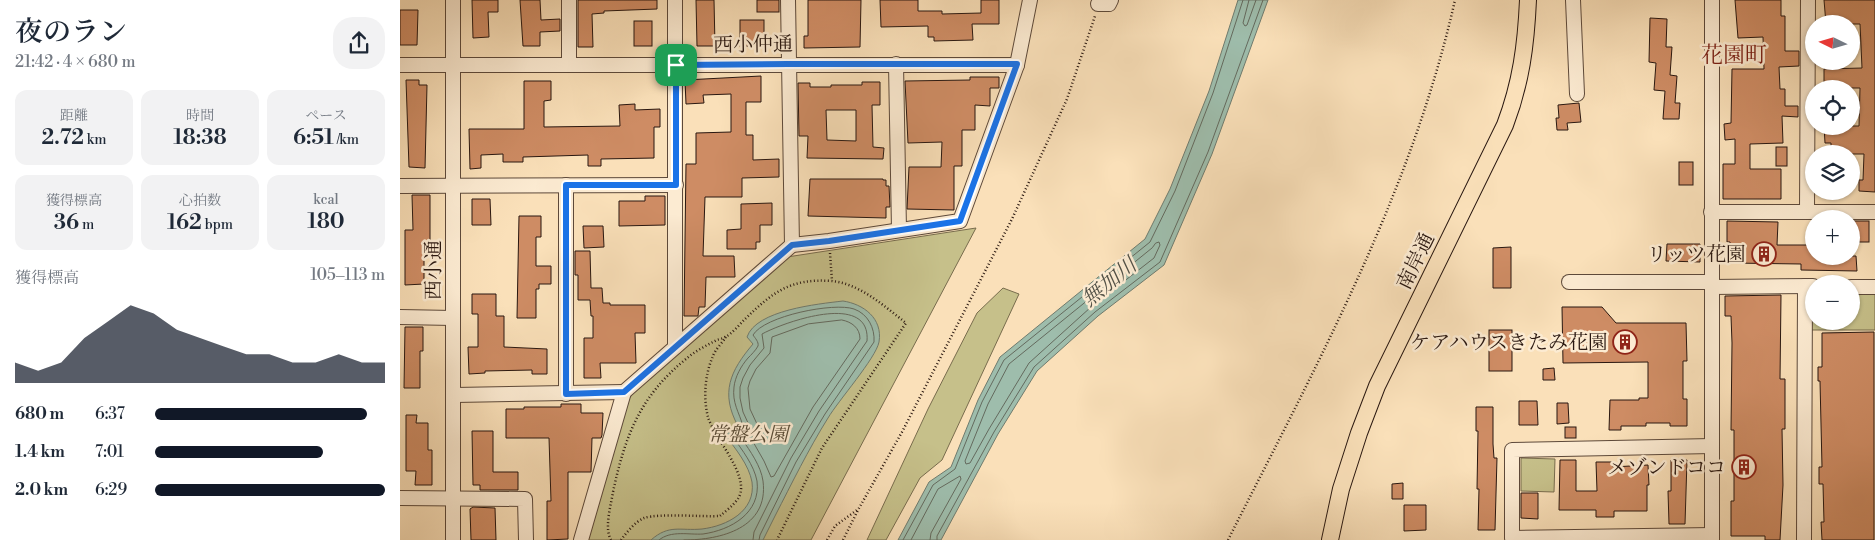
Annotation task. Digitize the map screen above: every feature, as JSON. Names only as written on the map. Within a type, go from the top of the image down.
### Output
[{"type":"main road","name":"南岸通","points":[[1330,540],[1344,480],[1377,386],[1505,125],[1515,98],[1522,66],[1528,0]]},
{"type":"street","name":"西小通","points":[[453,0],[453,540]]},
{"type":"street","points":[[569,0],[569,64]]},
{"type":"street","points":[[675,0],[676,347]]},
{"type":"street","points":[[788,0],[792,245]]},
{"type":"street","points":[[581,540],[624,392],[792,245],[960,221],[1017,64],[1030,0]]},
{"type":"street","points":[[1573,0],[1577,94]]},
{"type":"street","points":[[1712,0],[1711,212],[1712,285],[1712,446],[1712,538],[1512,538],[1512,450],[1712,446]]},
{"type":"street","points":[[1807,210],[1808,0]]},
{"type":"street","points":[[896,64],[899,230]]},
{"type":"street","name":"西小仲通","points":[[400,65],[1017,64]]},
{"type":"street","points":[[566,185],[566,394]]},
{"type":"street","points":[[400,186],[676,185]]},
{"type":"street","points":[[1711,212],[1805,211]]},
{"type":"street","points":[[1860,212],[1875,212]]},
{"type":"street","points":[[1569,282],[1805,286]]},
{"type":"street","points":[[1860,287],[1875,287]]},
{"type":"street","points":[[400,317],[453,318]]},
{"type":"street","points":[[1804,540],[1808,330]]},
{"type":"street","points":[[454,394],[624,392]]},
{"type":"street","points":[[400,498],[525,499],[526,540]]},
{"type":"path","points":[[1228,540],[1352,294],[1390,203],[1427,102],[1455,0]]},
{"type":"path","points":[[843,540],[902,432],[1012,219],[1067,99],[1105,2]]},
{"type":"path","points":[[829,241],[832,281]]},
{"type":"path","points":[[621,540],[628,530],[644,518],[720,516],[739,496],[741,483],[732,459],[719,441],[708,418],[705,396],[713,356],[726,337],[763,301],[783,287],[803,282],[832,281],[853,287],[875,298],[906,322],[822,448],[778,540]]},
{"type":"path","points":[[611,540],[608,535],[610,507],[620,461],[637,415],[655,389],[686,358],[716,340],[726,337]]},
{"type":"path","points":[[827,540],[835,526],[858,510]]},
{"type":"green space","name":"常盤公園","points":[[976,228],[811,540],[585,540],[626,403],[634,392],[787,257]]},
{"type":"green space","points":[[1003,288],[1019,294],[942,460],[920,478],[886,540],[867,540],[928,409],[977,313]]},
{"type":"green space","points":[[1860,294],[1875,294],[1875,330],[1860,330]]},
{"type":"green space","points":[[1521,458],[1555,459],[1554,492],[1521,491]]},
{"type":"water","name":"無加川","points":[[1238,0],[1268,0],[1212,154],[1164,265],[1098,316],[1037,371],[998,434],[941,540],[898,540],[929,482],[951,467],[978,400],[1000,357],[1145,239],[1170,189],[1209,91]]},
{"type":"water","points":[[843,301],[858,305],[875,319],[878,326],[879,342],[871,358],[821,430],[763,540],[651,540],[669,530],[702,529],[721,524],[745,509],[752,492],[752,482],[748,469],[725,435],[738,426],[730,403],[730,383],[738,364],[753,344],[747,337],[762,320],[775,315],[789,310]]},
{"type":"building","points":[[472,0],[498,0],[498,12],[488,12],[489,37],[473,38]]},
{"type":"building","points":[[520,0],[540,0],[541,20],[560,19],[560,31],[540,32],[540,46],[523,46]]},
{"type":"building","points":[[578,0],[657,0],[657,9],[604,11],[604,13],[592,14],[593,47],[578,47]]},
{"type":"building","points":[[696,0],[714,0],[715,46],[697,46]]},
{"type":"building","points":[[757,0],[779,0],[779,12],[757,12]]},
{"type":"building","points":[[808,0],[861,0],[860,47],[804,48],[804,36],[808,36]]},
{"type":"building","points":[[880,0],[918,0],[918,11],[942,11],[942,14],[981,13],[981,0],[999,0],[999,24],[972,24],[973,40],[934,41],[934,37],[928,37],[928,26],[881,27]]},
{"type":"building","points":[[1735,0],[1781,0],[1781,16],[1785,16],[1785,51],[1799,51],[1799,66],[1779,67],[1780,89],[1785,89],[1785,106],[1798,106],[1798,117],[1782,116],[1783,143],[1750,144],[1750,169],[1781,169],[1781,199],[1723,199],[1723,164],[1735,164],[1735,139],[1725,140],[1724,124],[1731,123],[1732,69],[1764,69],[1763,37],[1738,38]]},
{"type":"building","points":[[1824,0],[1875,0],[1875,192],[1860,191],[1860,180],[1863,180],[1864,154],[1860,154],[1860,145],[1831,145],[1831,143],[1825,143],[1825,135],[1860,135],[1860,80],[1824,80],[1824,70],[1860,70],[1862,68],[1860,15],[1825,15]]},
{"type":"building","points":[[400,10],[418,10],[417,45],[400,45]]},
{"type":"building","points":[[1650,18],[1667,19],[1666,47],[1672,47],[1670,75],[1677,76],[1675,103],[1680,103],[1679,119],[1663,119],[1665,91],[1654,90],[1656,63],[1649,62]]},
{"type":"building","points":[[740,20],[764,20],[764,46],[740,46]]},
{"type":"building","points":[[634,21],[652,21],[652,46],[634,46]]},
{"type":"building","points":[[761,76],[761,102],[746,102],[746,135],[753,135],[753,160],[779,159],[779,177],[742,178],[742,197],[705,197],[703,256],[734,256],[735,277],[706,277],[705,307],[699,307],[698,316],[684,316],[686,164],[696,164],[696,133],[731,132],[731,94],[703,95],[704,103],[686,104],[685,80]]},
{"type":"building","points":[[970,77],[999,77],[999,88],[990,88],[990,106],[975,105],[975,130],[962,130],[962,166],[954,166],[954,210],[907,209],[909,167],[941,167],[942,142],[908,143],[905,81],[970,80]]},
{"type":"building","points":[[406,80],[419,80],[419,85],[427,85],[425,168],[409,167]]},
{"type":"building","points":[[524,81],[551,81],[551,100],[544,101],[544,127],[620,126],[619,105],[635,104],[635,110],[660,109],[660,127],[654,127],[654,158],[601,159],[601,166],[588,166],[588,155],[523,157],[523,162],[503,162],[503,154],[481,155],[481,168],[470,169],[469,129],[524,129]]},
{"type":"building","points":[[862,82],[880,82],[880,105],[872,105],[873,147],[884,148],[883,159],[807,158],[808,136],[799,136],[798,83],[810,83],[810,87],[862,85]],"holes":[[[826,110],[856,110],[856,141],[827,140]]]},
{"type":"building","points":[[1579,103],[1581,122],[1567,123],[1568,130],[1557,130],[1556,118],[1559,118],[1558,105]]},
{"type":"building","points":[[1776,147],[1787,147],[1787,166],[1776,166]]},
{"type":"building","points":[[1679,162],[1693,162],[1693,185],[1679,185]]},
{"type":"building","points":[[810,179],[886,180],[886,186],[889,186],[890,207],[886,207],[886,218],[808,216]]},
{"type":"building","points":[[412,195],[430,195],[430,247],[424,247],[424,284],[405,285],[405,230],[413,230]]},
{"type":"building","points":[[645,196],[665,196],[665,225],[619,226],[619,201],[645,201]]},
{"type":"building","points":[[472,199],[490,199],[491,225],[472,225]]},
{"type":"building","points":[[772,203],[772,225],[760,225],[760,242],[756,242],[756,249],[727,249],[727,230],[741,229],[741,204]]},
{"type":"building","points":[[519,216],[541,216],[541,237],[536,237],[536,266],[551,266],[551,284],[539,284],[539,289],[536,289],[536,318],[517,318]]},
{"type":"building","points":[[1727,221],[1778,222],[1777,245],[1805,245],[1805,265],[1857,265],[1857,271],[1801,270],[1801,264],[1730,263],[1730,242],[1727,242]]},
{"type":"building","points":[[1860,221],[1869,221],[1869,242],[1860,242]]},
{"type":"building","points":[[583,226],[603,226],[604,247],[584,248]]},
{"type":"building","points":[[1667,244],[1700,244],[1700,262],[1666,261]]},
{"type":"building","points":[[1511,247],[1511,288],[1493,288],[1493,248]]},
{"type":"building","points":[[575,251],[590,251],[591,288],[602,288],[603,303],[610,303],[610,305],[645,305],[645,333],[635,333],[636,363],[600,363],[601,378],[584,378],[584,338],[593,338],[593,316],[591,316],[590,300],[578,300],[578,275],[575,275]]},
{"type":"building","points":[[472,294],[496,294],[496,316],[504,316],[504,347],[547,349],[547,374],[532,374],[532,370],[485,371],[485,373],[469,374],[468,347],[478,347],[478,314],[472,314]]},
{"type":"building","points":[[1781,295],[1780,379],[1785,379],[1785,429],[1782,429],[1783,485],[1780,540],[1765,540],[1765,536],[1731,536],[1731,501],[1734,501],[1734,430],[1731,430],[1732,343],[1731,316],[1725,316],[1725,296]]},
{"type":"building","name":"ケアハウスきたみ花園","points":[[1562,307],[1602,307],[1616,323],[1686,323],[1687,361],[1683,361],[1683,399],[1687,399],[1687,426],[1670,426],[1670,423],[1646,423],[1646,426],[1621,426],[1621,430],[1609,430],[1610,400],[1639,400],[1639,398],[1648,398],[1648,362],[1563,363]]},
{"type":"building","points":[[405,327],[423,327],[423,351],[420,351],[420,388],[404,388]]},
{"type":"building","points":[[1489,330],[1512,330],[1512,371],[1489,371]]},
{"type":"building","points":[[1874,332],[1874,540],[1822,540],[1821,522],[1824,522],[1823,484],[1819,484],[1819,467],[1822,467],[1818,367],[1822,367],[1822,333]]},
{"type":"building","points":[[1554,368],[1555,380],[1543,380],[1543,369]]},
{"type":"building","points":[[1519,401],[1537,401],[1538,425],[1519,425]]},
{"type":"building","points":[[1557,403],[1568,403],[1569,423],[1557,424]]},
{"type":"building","points":[[561,404],[581,404],[581,413],[603,413],[602,435],[601,438],[592,438],[591,472],[568,472],[568,539],[547,540],[547,501],[551,501],[549,438],[506,438],[506,409],[561,407]]},
{"type":"building","points":[[1476,407],[1493,407],[1494,458],[1497,458],[1495,530],[1478,530],[1479,489],[1477,489],[1478,431],[1476,431]]},
{"type":"building","points":[[406,415],[417,415],[416,423],[428,423],[428,450],[432,450],[432,485],[415,485],[416,471],[406,471]]},
{"type":"building","points":[[1565,427],[1576,427],[1576,438],[1565,438]]},
{"type":"building","points":[[472,431],[493,431],[493,472],[518,472],[518,490],[480,490],[480,485],[473,485]]},
{"type":"building","points":[[1560,460],[1576,460],[1576,491],[1597,491],[1596,462],[1613,462],[1613,467],[1648,465],[1647,511],[1614,511],[1614,517],[1596,517],[1596,510],[1559,510]]},
{"type":"building","points":[[1671,460],[1687,460],[1685,524],[1669,524],[1668,491],[1671,491]]},
{"type":"building","points":[[1403,483],[1403,499],[1392,499],[1392,484]]},
{"type":"building","points":[[1521,493],[1538,493],[1538,519],[1521,518]]},
{"type":"building","points":[[1404,505],[1426,505],[1426,530],[1404,531]]},
{"type":"building","points":[[473,507],[495,508],[496,540],[471,540],[470,509]]},
{"type":"place","name":"リッツ花園","points":[[1764,254]]},
{"type":"place","name":"ケアハウスきたみ花園","points":[[1625,342]]},
{"type":"place","name":"メゾンドココ","points":[[1744,467]]},
{"type":"district","name":"花園町","points":[[1734,54]]},
{"type":"route","points":[[1017,64],[960,221],[792,245],[624,392],[566,394],[566,185],[676,185],[676,65],[1017,64]]}]
